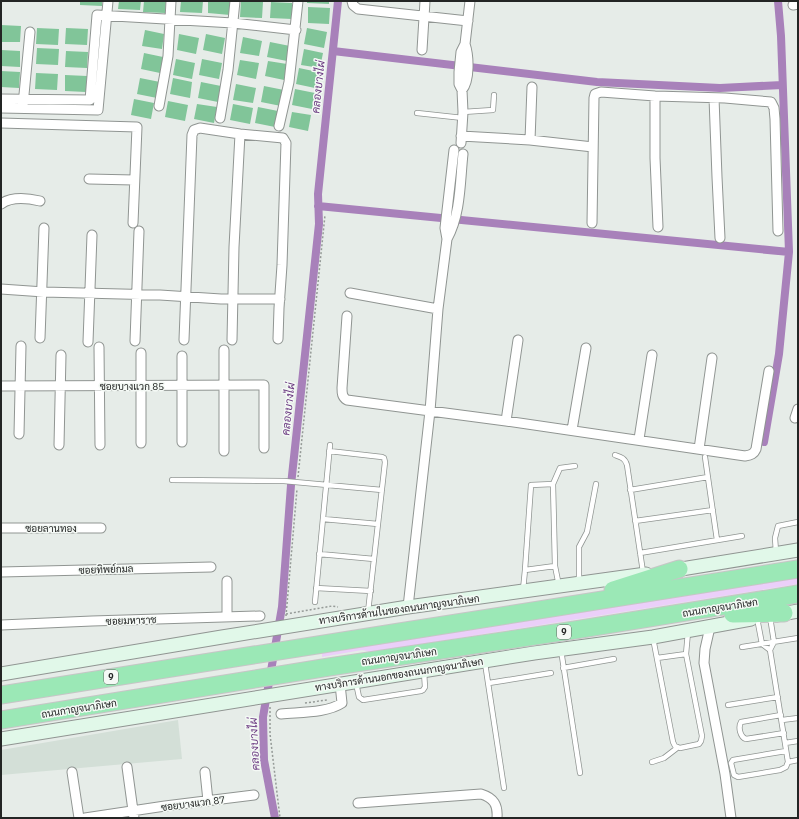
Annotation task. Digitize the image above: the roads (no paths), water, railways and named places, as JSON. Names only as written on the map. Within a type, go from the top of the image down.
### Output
[{"type":"highway","points":[[562,606],[679,569]]},
{"type":"highway","name":"9","points":[[1,695],[220,659],[326,644],[798,569]]},
{"type":"highway","name":"ถนนกาญจนาภิเษก","points":[[1,720],[798,594]]},
{"type":"highway","points":[[675,614],[777,614]]},
{"type":"main road","name":"ทางบริการด้านในของถนนกาญจนาภิเษก","points":[[1,674],[324,620],[679,569],[798,550]]},
{"type":"main road","name":"ทางบริการด้านนอกของถนนกาญจนาภิเษก","points":[[1,739],[560,649],[653,637],[777,614]]},
{"type":"street","points":[[1,108],[24,104],[90,100],[98,59],[102,15],[108,1]]},
{"type":"street","points":[[159,106],[168,56],[171,1]]},
{"type":"street","points":[[220,118],[228,70],[235,1]]},
{"type":"street","points":[[279,126],[289,82],[296,30],[298,1]]},
{"type":"street","points":[[352,1],[353,5],[358,9],[468,21]]},
{"type":"street","points":[[422,50],[426,1]]},
{"type":"street","points":[[408,607],[430,411],[438,309],[447,239],[452,212],[459,195],[463,154],[465,150],[461,140],[463,115],[462,90],[466,85],[463,72],[464,59],[468,52],[465,44],[470,1]]},
{"type":"street","points":[[102,15],[233,23],[296,30]]},
{"type":"street","points":[[24,104],[30,32]]},
{"type":"street","points":[[530,140],[532,87]]},
{"type":"street","points":[[592,223],[595,94],[601,92],[768,101],[773,104],[776,138],[778,231]]},
{"type":"street","points":[[655,96],[654,158],[658,227]]},
{"type":"street","points":[[714,98],[720,238]]},
{"type":"street","points":[[1,99],[24,104]]},
{"type":"street","points":[[1,123],[137,127],[133,223]]},
{"type":"street","points":[[184,340],[192,135],[194,130],[200,128],[283,138],[286,143],[278,339]]},
{"type":"street","points":[[232,340],[240,134]]},
{"type":"street","points":[[452,212],[449,193],[454,150],[455,144],[461,140],[530,140],[593,147]]},
{"type":"street","points":[[454,150],[458,154],[463,154]]},
{"type":"street","points":[[89,179],[134,180]]},
{"type":"street","points":[[449,193],[459,195]]},
{"type":"street","points":[[1,204],[8,199],[28,198],[40,200]]},
{"type":"street","points":[[40,338],[44,228]]},
{"type":"street","points":[[135,341],[140,231]]},
{"type":"street","points":[[88,342],[92,234]]},
{"type":"street","points":[[1,289],[90,294],[233,299],[280,299]]},
{"type":"street","points":[[350,293],[438,309]]},
{"type":"street","points":[[347,316],[342,388],[342,394],[347,400],[639,439],[745,456],[751,455],[756,449],[769,372]]},
{"type":"street","points":[[506,421],[518,340]]},
{"type":"street","points":[[18,434],[21,346]]},
{"type":"street","points":[[100,346],[100,445]]},
{"type":"street","points":[[572,430],[586,348]]},
{"type":"street","points":[[224,350],[224,451]]},
{"type":"street","points":[[141,353],[141,443]]},
{"type":"street","points":[[59,445],[61,355]]},
{"type":"street","points":[[639,439],[652,355]]},
{"type":"street","points":[[182,356],[182,442]]},
{"type":"street","points":[[699,449],[712,358]]},
{"type":"street","name":"ซอยบางแวก 85","points":[[1,386],[264,385],[264,448]]},
{"type":"street","points":[[795,418],[798,409]]},
{"type":"street","name":"ซอยลานทอง","points":[[1,528],[101,528]]},
{"type":"street","name":"ซอยทิพย์กมล","points":[[1,572],[211,567]]},
{"type":"street","points":[[227,581],[227,617]]},
{"type":"street","name":"ซอยมหาราช","points":[[1,625],[260,616]]},
{"type":"street","points":[[710,627],[705,649],[704,663],[725,774],[731,818]]},
{"type":"street","points":[[279,711],[320,710],[336,707],[342,703],[340,684]]},
{"type":"street","points":[[128,767],[134,814]]},
{"type":"street","points":[[72,772],[79,818]]},
{"type":"street","points":[[205,772],[208,800]]},
{"type":"street","points":[[358,803],[481,794],[489,797],[495,803],[498,810],[498,818]]},
{"type":"street","name":"ซอยบางแวก 87","points":[[85,818],[134,814],[208,800],[254,795]]},
{"type":"lane","points":[[417,114],[463,115],[493,110],[494,95]]},
{"type":"lane","points":[[315,602],[330,445]]},
{"type":"lane","points":[[329,451],[384,458],[385,462],[368,614]]},
{"type":"lane","points":[[615,455],[621,456],[626,462],[643,574]]},
{"type":"lane","points":[[705,458],[717,540]]},
{"type":"lane","points":[[559,586],[555,566],[553,484],[560,468],[575,466]]},
{"type":"lane","points":[[630,490],[708,477]]},
{"type":"lane","points":[[172,480],[284,481],[382,490]]},
{"type":"lane","points":[[522,592],[531,485],[553,484]]},
{"type":"lane","points":[[579,583],[579,547],[588,528],[596,484]]},
{"type":"lane","points":[[635,521],[713,510]]},
{"type":"lane","points":[[323,519],[378,524]]},
{"type":"lane","points":[[776,554],[775,538],[778,526],[798,522]]},
{"type":"lane","points":[[640,553],[742,536]]},
{"type":"lane","points":[[320,554],[374,559]]},
{"type":"lane","points":[[525,570],[555,566]]},
{"type":"lane","points":[[316,588],[371,592]]},
{"type":"lane","points":[[777,614],[774,642],[770,650],[788,762],[786,767],[780,770],[738,777],[733,774],[731,763],[733,760],[786,751]]},
{"type":"lane","points":[[762,644],[777,614]]},
{"type":"lane","points":[[652,762],[664,758],[677,748],[696,745],[701,741],[702,736],[686,654],[688,631]]},
{"type":"lane","points":[[653,637],[673,742],[677,748]]},
{"type":"lane","points":[[742,647],[798,638]]},
{"type":"lane","points":[[762,644],[770,650]]},
{"type":"lane","points":[[560,649],[580,773]]},
{"type":"lane","points":[[657,658],[686,654]]},
{"type":"lane","points":[[563,668],[614,659]]},
{"type":"lane","points":[[485,661],[504,788]]},
{"type":"lane","points":[[356,682],[359,697],[364,700],[421,691],[425,687],[424,671]]},
{"type":"lane","points":[[489,683],[551,673]]},
{"type":"lane","points":[[728,705],[778,697]]},
{"type":"lane","points":[[784,733],[746,739],[742,736],[740,725],[741,722],[798,718]]},
{"type":"lane","points":[[785,743],[798,741]]},
{"type":"lane","points":[[788,762],[798,760]]},
{"type":"waterway","name":"คลองบางไผ่","points":[[275,818],[264,760],[263,717],[282,607],[291,485],[319,224],[318,194],[338,1]]},
{"type":"waterway","points":[[764,442],[779,354],[789,252],[781,36],[778,1]]},
{"type":"waterway","points":[[333,51],[597,82],[720,88],[782,85]]},
{"type":"waterway","points":[[318,206],[789,252]]}]
